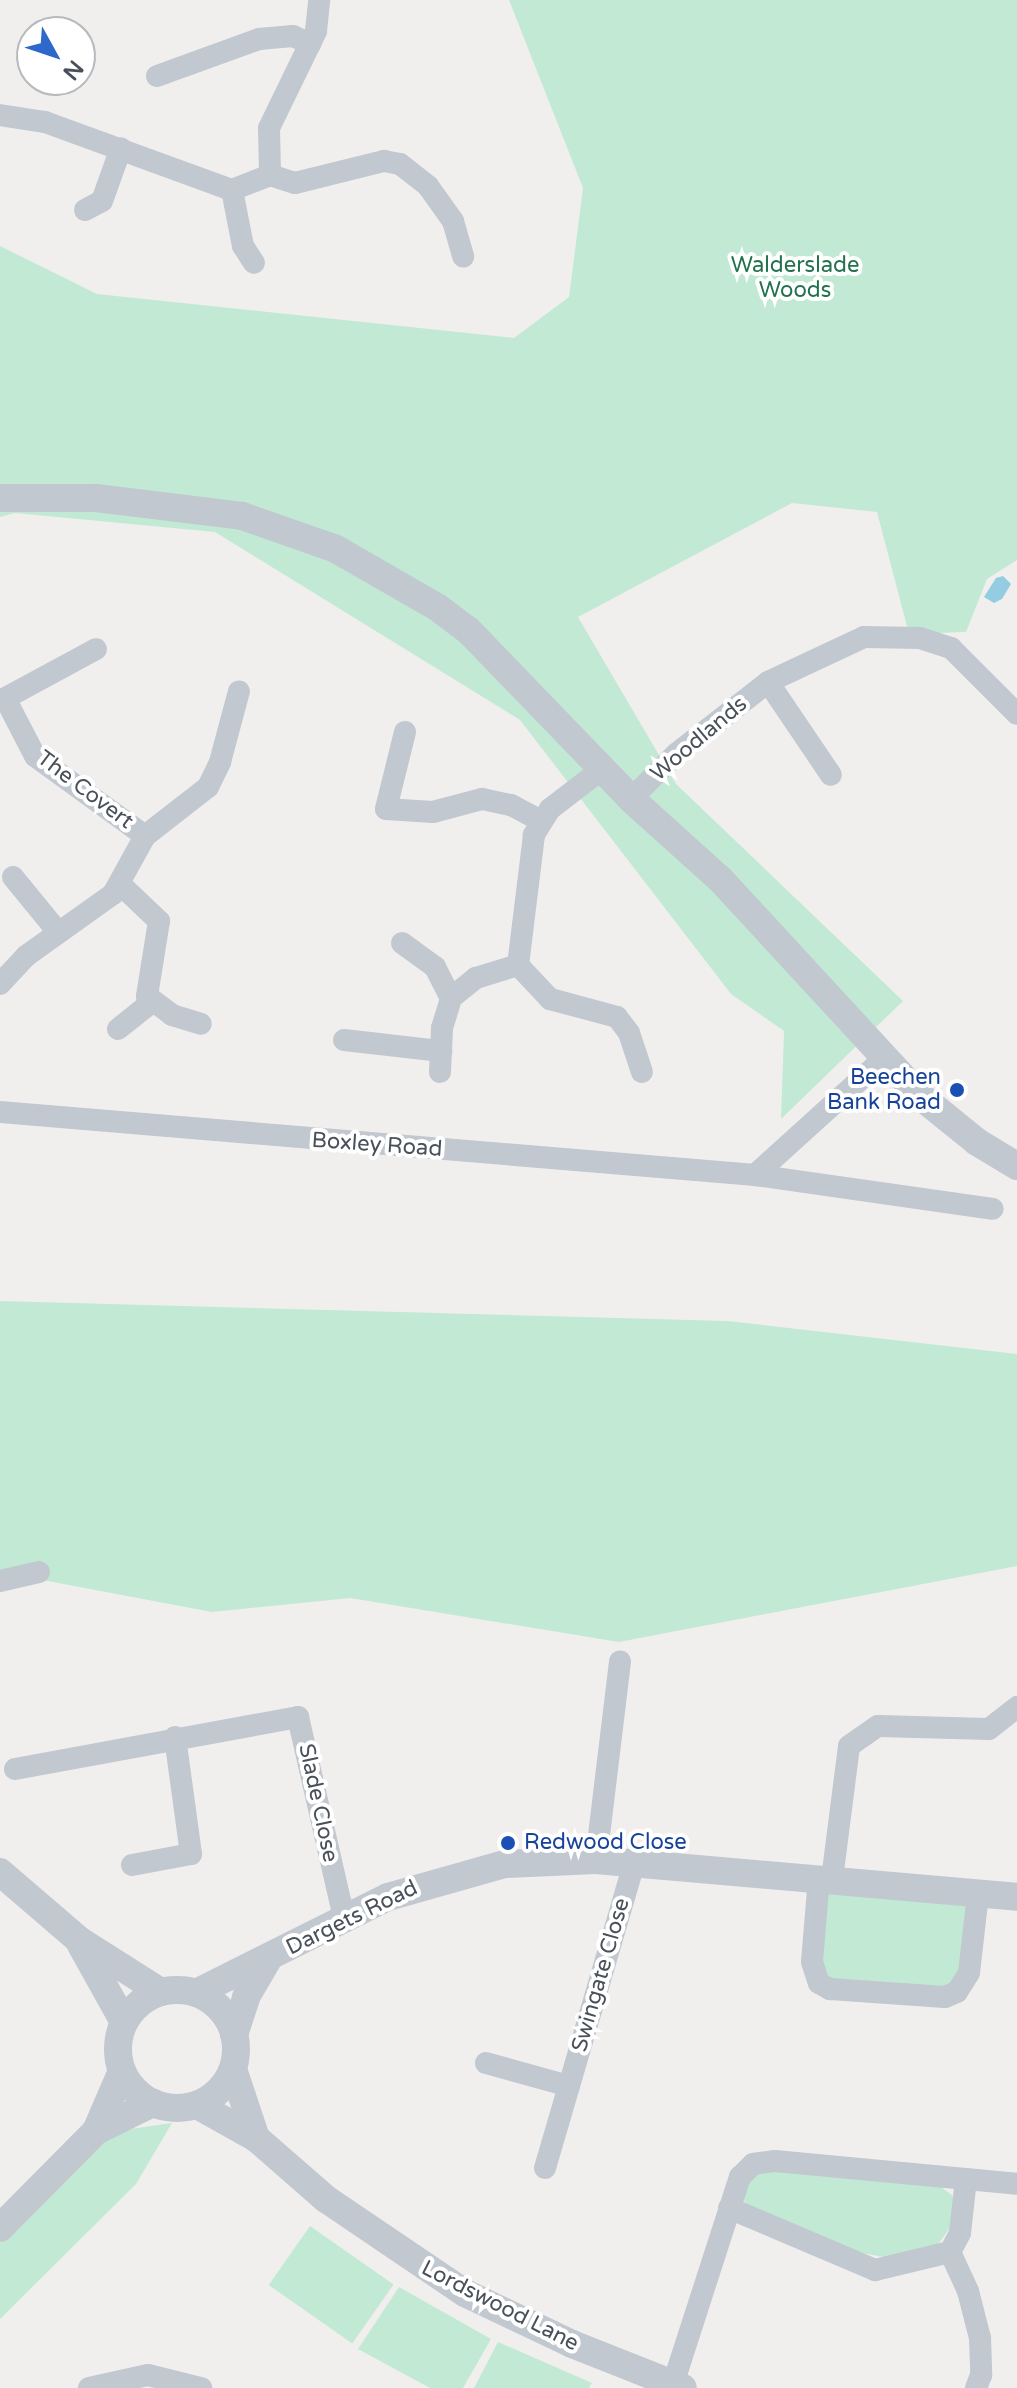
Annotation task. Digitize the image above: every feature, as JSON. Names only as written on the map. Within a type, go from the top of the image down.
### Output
[{"type":"street","points":[[270,175],[269,128],[310,44],[319,0]]},
{"type":"street","points":[[157,76],[259,39],[293,36],[310,44]]},
{"type":"street","points":[[0,115],[45,122],[232,190],[270,175],[295,183],[384,161],[400,164],[428,186],[453,221],[463,257]]},
{"type":"street","points":[[85,210],[102,201],[121,148]]},
{"type":"street","points":[[232,190],[243,246],[254,263]]},
{"type":"street","points":[[0,498],[96,498],[195,507],[242,516],[336,549],[395,579],[468,630],[631,799],[790,951],[883,1059],[949,1122],[1017,1166]]},
{"type":"street","name":"Woodlands","points":[[631,799],[676,754],[768,682],[864,637],[920,638],[951,648],[1017,714]]},
{"type":"street","name":"The Covert","points":[[96,649],[3,701],[35,756],[145,836]]},
{"type":"street","name":"Woodlands","points":[[768,682],[831,775]]},
{"type":"street","points":[[0,984],[58,932],[103,903],[120,884],[145,836],[208,787],[220,762],[239,691]]},
{"type":"street","points":[[405,732],[386,809],[433,812],[482,799],[511,805],[541,821]]},
{"type":"street","points":[[602,769],[541,821],[530,852],[518,965],[550,999],[617,1017],[629,1033],[642,1072]]},
{"type":"street","points":[[13,877],[58,932]]},
{"type":"street","points":[[120,884],[159,921],[161,932],[146,986],[152,1002],[201,1024]]},
{"type":"street","points":[[344,1040],[441,1062],[451,998],[435,967],[402,943]]},
{"type":"street","points":[[451,998],[476,978],[518,965]]},
{"type":"street","points":[[118,1029],[152,1002]]},
{"type":"street","points":[[755,1175],[883,1059]]},
{"type":"street","name":"Boxley Road","points":[[0,1112],[755,1175],[993,1209]]},
{"type":"street","points":[[0,1581],[39,1572]]},
{"type":"street","points":[[596,1860],[620,1661]]},
{"type":"street","points":[[978,1894],[969,1973],[957,1992],[945,1997],[830,1989],[819,1983],[812,1962],[849,1746],[878,1726],[989,1729],[1017,1707]]},
{"type":"street","name":"Slade Close","points":[[15,1769],[175,1737],[298,1717],[344,1918]]},
{"type":"street","points":[[132,1865],[191,1854],[175,1737]]},
{"type":"street","name":"Dargets Road","points":[[196,1993],[267,1961],[344,1918],[414,1887],[467,1871],[505,1864],[596,1860],[1017,1897]]},
{"type":"street","name":"Swingate Close","points":[[545,2168],[634,1864]]},
{"type":"street","points":[[0,1872],[121,1972],[161,1992],[196,1993],[214,2002],[234,2035],[233,2069],[256,2138]]},
{"type":"street","points":[[79,1940],[124,2022]]},
{"type":"street","name":"Dargets Road","points":[[234,2035],[246,1997],[267,1961]]},
{"type":"street","points":[[0,2228],[96,2131],[153,2103],[135,2090],[122,2071],[118,2055],[124,2022],[140,2003],[161,1992]]},
{"type":"street","points":[[486,2063],[569,2086]]},
{"type":"street","points":[[197,2105],[219,2091],[233,2069]]},
{"type":"street","points":[[96,2131],[122,2071]]},
{"type":"street","name":"Lordswood Lane","points":[[153,2103],[175,2108],[197,2105],[256,2138],[326,2199],[465,2293],[678,2386]]},
{"type":"street","points":[[678,2386],[729,2208],[740,2177],[753,2164],[775,2161],[1017,2184]]},
{"type":"street","points":[[729,2208],[875,2270],[950,2252],[960,2233],[966,2179]]},
{"type":"street","points":[[950,2252],[968,2291],[980,2338],[981,2375],[976,2388]]},
{"type":"street","points":[[89,2388],[148,2375],[201,2388]]},
{"type":"green space","name":"Walderslade Woods","points":[[509,0],[1017,0],[1017,560],[987,579],[966,632],[909,634],[877,512],[792,503],[578,617],[676,784],[903,1001],[781,1119],[784,1031],[731,994],[520,720],[215,532],[15,513],[0,517],[0,246],[97,294],[514,338],[569,297],[583,188]]},
{"type":"green space","points":[[0,1301],[728,1321],[1017,1354],[1017,1566],[619,1642],[350,1598],[212,1612],[0,1572]]},
{"type":"green space","points":[[819,1878],[978,1894],[957,1992],[830,1989],[812,1962]]},
{"type":"green space","points":[[172,2123],[136,2184],[0,2319],[0,2243],[116,2131]]},
{"type":"green space","points":[[771,2170],[940,2186],[953,2196],[952,2225],[936,2247],[888,2258],[847,2250],[747,2207],[742,2197],[750,2176]]},
{"type":"green space","points":[[310,2226],[394,2285],[352,2343],[269,2285]]},
{"type":"green space","points":[[399,2287],[491,2339],[463,2388],[430,2388],[358,2349]]},
{"type":"green space","points":[[498,2342],[592,2383],[589,2388],[474,2388]]},
{"type":"water","points":[[1003,576],[1011,584],[1002,599],[994,603],[984,597],[996,578]]},
{"type":"place","name":"Beechen Bank Road","points":[[957,1090]]},
{"type":"place","name":"Redwood Close","points":[[508,1843]]}]
